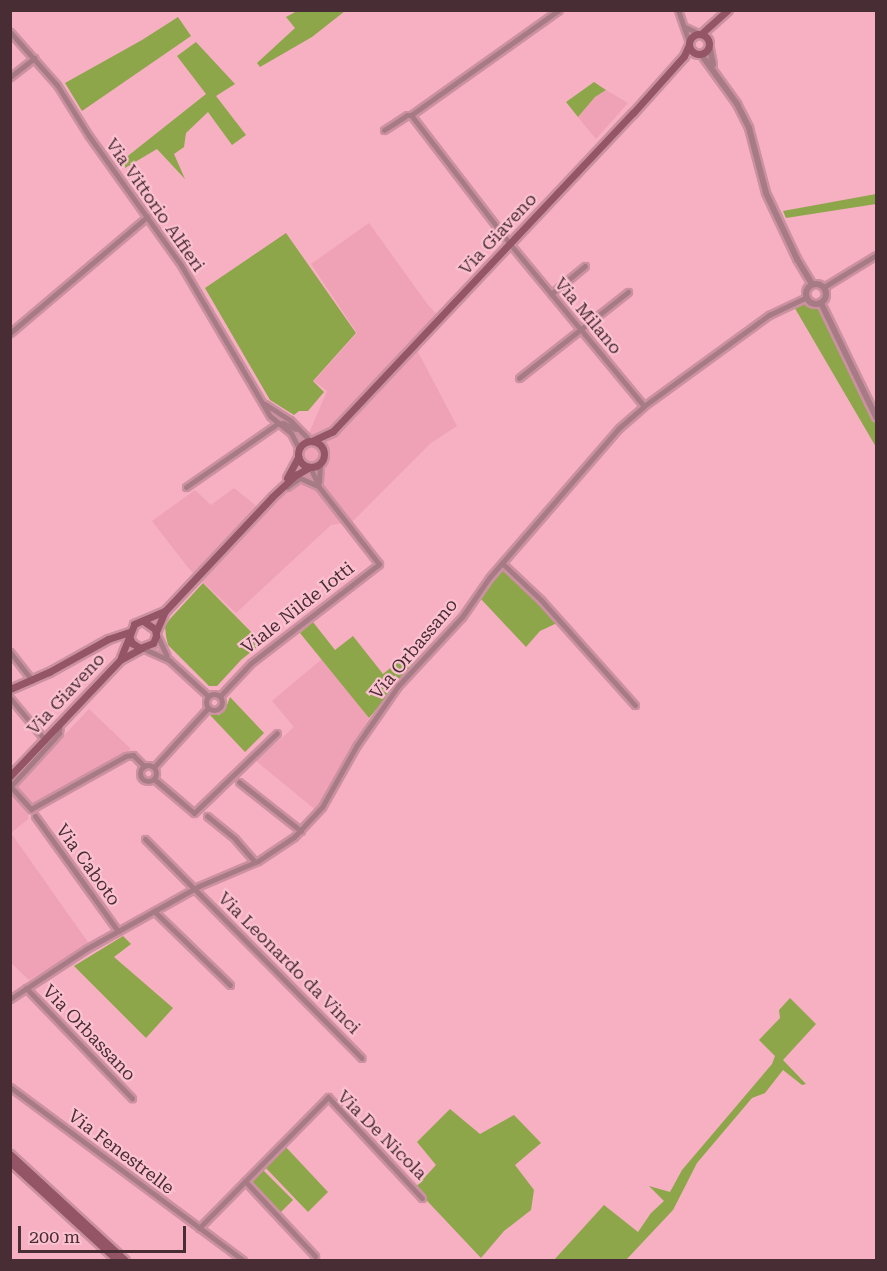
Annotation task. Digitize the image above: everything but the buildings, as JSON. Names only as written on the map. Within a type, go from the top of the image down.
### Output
[{"type":"main road","name":"Via Giaveno","points":[[699,54],[704,38],[728,10]]},
{"type":"main road","name":"Via Giaveno","points":[[11,775],[120,660],[153,643],[165,611],[273,496],[296,475],[320,463],[333,431],[684,56],[689,43],[704,38]]},
{"type":"main road","points":[[689,43],[699,54]]},
{"type":"main road","points":[[684,56],[699,54]]},
{"type":"main road","name":"Via Giaveno","points":[[273,496],[294,469],[299,452],[311,441],[333,431]]},
{"type":"main road","points":[[311,441],[321,446],[324,453]]},
{"type":"main road","points":[[299,452],[302,463],[310,467]]},
{"type":"main road","name":"Via Giaveno","points":[[120,660],[134,624],[165,611]]},
{"type":"main road","points":[[142,621],[150,623],[156,632]]},
{"type":"main road","points":[[10,689],[32,680],[108,639],[130,634],[134,645],[142,648]]},
{"type":"main road","points":[[10,1154],[125,1260]]},
{"type":"main road","points":[[10,1162],[117,1260]]},
{"type":"street","points":[[384,130],[407,115],[411,115],[559,10]]},
{"type":"street","points":[[678,10],[689,43]]},
{"type":"street","points":[[685,27],[704,38],[716,71],[749,128],[766,193],[797,260],[812,284],[824,287],[876,255]]},
{"type":"street","name":"Via Vittorio Alfieri","points":[[10,32],[57,85],[181,265],[263,403],[277,424],[291,432],[299,452]]},
{"type":"street","points":[[699,54],[716,71]]},
{"type":"street","points":[[10,77],[34,58]]},
{"type":"street","name":"Via Milano","points":[[411,115],[510,244],[644,406]]},
{"type":"street","points":[[10,333],[147,217]]},
{"type":"street","points":[[551,294],[585,266]]},
{"type":"street","points":[[812,284],[807,288],[807,297],[811,303],[821,303]]},
{"type":"street","points":[[821,303],[826,296],[824,287]]},
{"type":"street","points":[[519,378],[628,291]]},
{"type":"street","name":"Via Orbassano","points":[[10,999],[118,931],[195,888],[277,851],[301,831],[322,807],[357,745],[398,686],[462,617],[502,562],[619,428],[644,406],[769,315],[807,297]]},
{"type":"street","points":[[821,303],[876,417]]},
{"type":"street","name":"Via Vittorio Alfieri","points":[[263,403],[290,420],[296,429]]},
{"type":"street","name":"Via Vittorio Alfieri","points":[[277,424],[283,423],[296,429],[311,441]]},
{"type":"street","points":[[186,487],[277,424]]},
{"type":"street","points":[[320,463],[320,487]]},
{"type":"street","points":[[310,467],[320,487]]},
{"type":"street","name":"Via Giaveno","points":[[273,496],[300,478],[320,487]]},
{"type":"street","name":"Viale Nilde Iotti","points":[[154,766],[208,708],[215,710],[220,708],[223,701],[220,696],[252,663],[379,564],[320,487]]},
{"type":"street","points":[[502,562],[541,600],[635,705]]},
{"type":"street","points":[[156,632],[170,660],[208,696]]},
{"type":"street","points":[[142,648],[170,660]]},
{"type":"street","points":[[10,652],[32,680]]},
{"type":"street","points":[[208,708],[206,702],[208,696],[213,693],[220,696]]},
{"type":"street","points":[[10,698],[45,740]]},
{"type":"street","points":[[60,723],[59,733],[11,787],[31,809],[126,756],[133,755],[144,766],[154,766],[157,774],[154,779],[147,781],[141,777],[140,770],[144,766]]},
{"type":"street","points":[[154,779],[194,813],[277,733]]},
{"type":"street","points":[[239,782],[301,831]]},
{"type":"street","name":"Via Caboto","points":[[34,816],[118,931]]},
{"type":"street","points":[[207,816],[235,839],[255,862]]},
{"type":"street","name":"Via Leonardo da Vinci","points":[[145,839],[363,1058]]},
{"type":"street","points":[[154,911],[230,985]]},
{"type":"street","name":"Via Orbassano","points":[[26,987],[132,1098]]},
{"type":"street","name":"Via Fenestrelle","points":[[10,1087],[243,1260]]},
{"type":"street","name":"Via De Nicola","points":[[199,1228],[328,1096],[422,1198]]},
{"type":"street","points":[[245,1181],[315,1256]]},
{"type":"shaded area","points":[[606,90],[628,103],[596,139],[578,117],[595,97]]},
{"type":"shaded area","points":[[369,223],[428,305],[440,317],[418,352],[457,426],[431,443],[352,522],[331,525],[236,613],[190,570],[152,521],[195,490],[211,505],[234,488],[260,509],[294,468],[327,391],[314,381],[357,333],[311,264]]},
{"type":"shaded area","points":[[322,659],[369,718],[346,755],[343,768],[317,811],[256,761],[294,727],[272,701]]},
{"type":"shaded area","points":[[89,709],[131,749],[29,809],[28,819],[11,833],[90,945],[29,980],[11,963],[10,793]]},
{"type":"green space","points":[[299,10],[345,11],[312,37],[260,67],[257,63],[295,28],[286,17]]},
{"type":"green space","points":[[178,17],[191,36],[82,111],[65,83]]},
{"type":"green space","points":[[196,42],[235,84],[216,96],[246,135],[232,145],[208,112],[186,133],[184,147],[174,154],[185,179],[157,149],[125,168],[124,159],[206,94],[177,56]]},
{"type":"green space","points":[[594,82],[606,90],[595,97],[578,117],[566,102]]},
{"type":"green space","points":[[876,194],[876,204],[786,218],[783,211]]},
{"type":"green space","points":[[286,233],[356,333],[313,381],[324,392],[308,411],[299,411],[294,415],[270,400],[205,288]]},
{"type":"green space","points":[[802,302],[820,310],[834,333],[876,422],[876,447],[793,305]]},
{"type":"green space","points":[[501,570],[508,570],[557,623],[540,631],[526,647],[480,598]]},
{"type":"green space","points":[[203,583],[262,643],[241,660],[217,686],[209,686],[168,645],[166,636],[165,627],[169,620]]},
{"type":"green space","points":[[313,622],[335,650],[353,636],[383,674],[405,656],[414,665],[369,718],[300,633]]},
{"type":"green space","points":[[230,697],[264,733],[245,752],[210,715],[219,715],[225,710]]},
{"type":"green space","points":[[123,936],[131,944],[114,957],[173,1008],[146,1038],[74,966]]},
{"type":"green space","points":[[790,998],[816,1024],[783,1060],[806,1084],[802,1085],[783,1070],[765,1093],[752,1098],[697,1163],[673,1210],[626,1260],[554,1260],[604,1205],[638,1232],[651,1213],[664,1201],[649,1186],[670,1192],[682,1170],[772,1064],[775,1056],[759,1040],[780,1018],[779,1010]]},
{"type":"green space","points":[[450,1109],[480,1134],[514,1115],[541,1143],[515,1165],[534,1190],[531,1210],[504,1231],[481,1258],[415,1188],[436,1165],[417,1142]]},
{"type":"green space","points":[[283,1144],[328,1192],[308,1212],[263,1165]]},
{"type":"green space","points":[[261,1168],[293,1200],[280,1213],[248,1182]]}]
